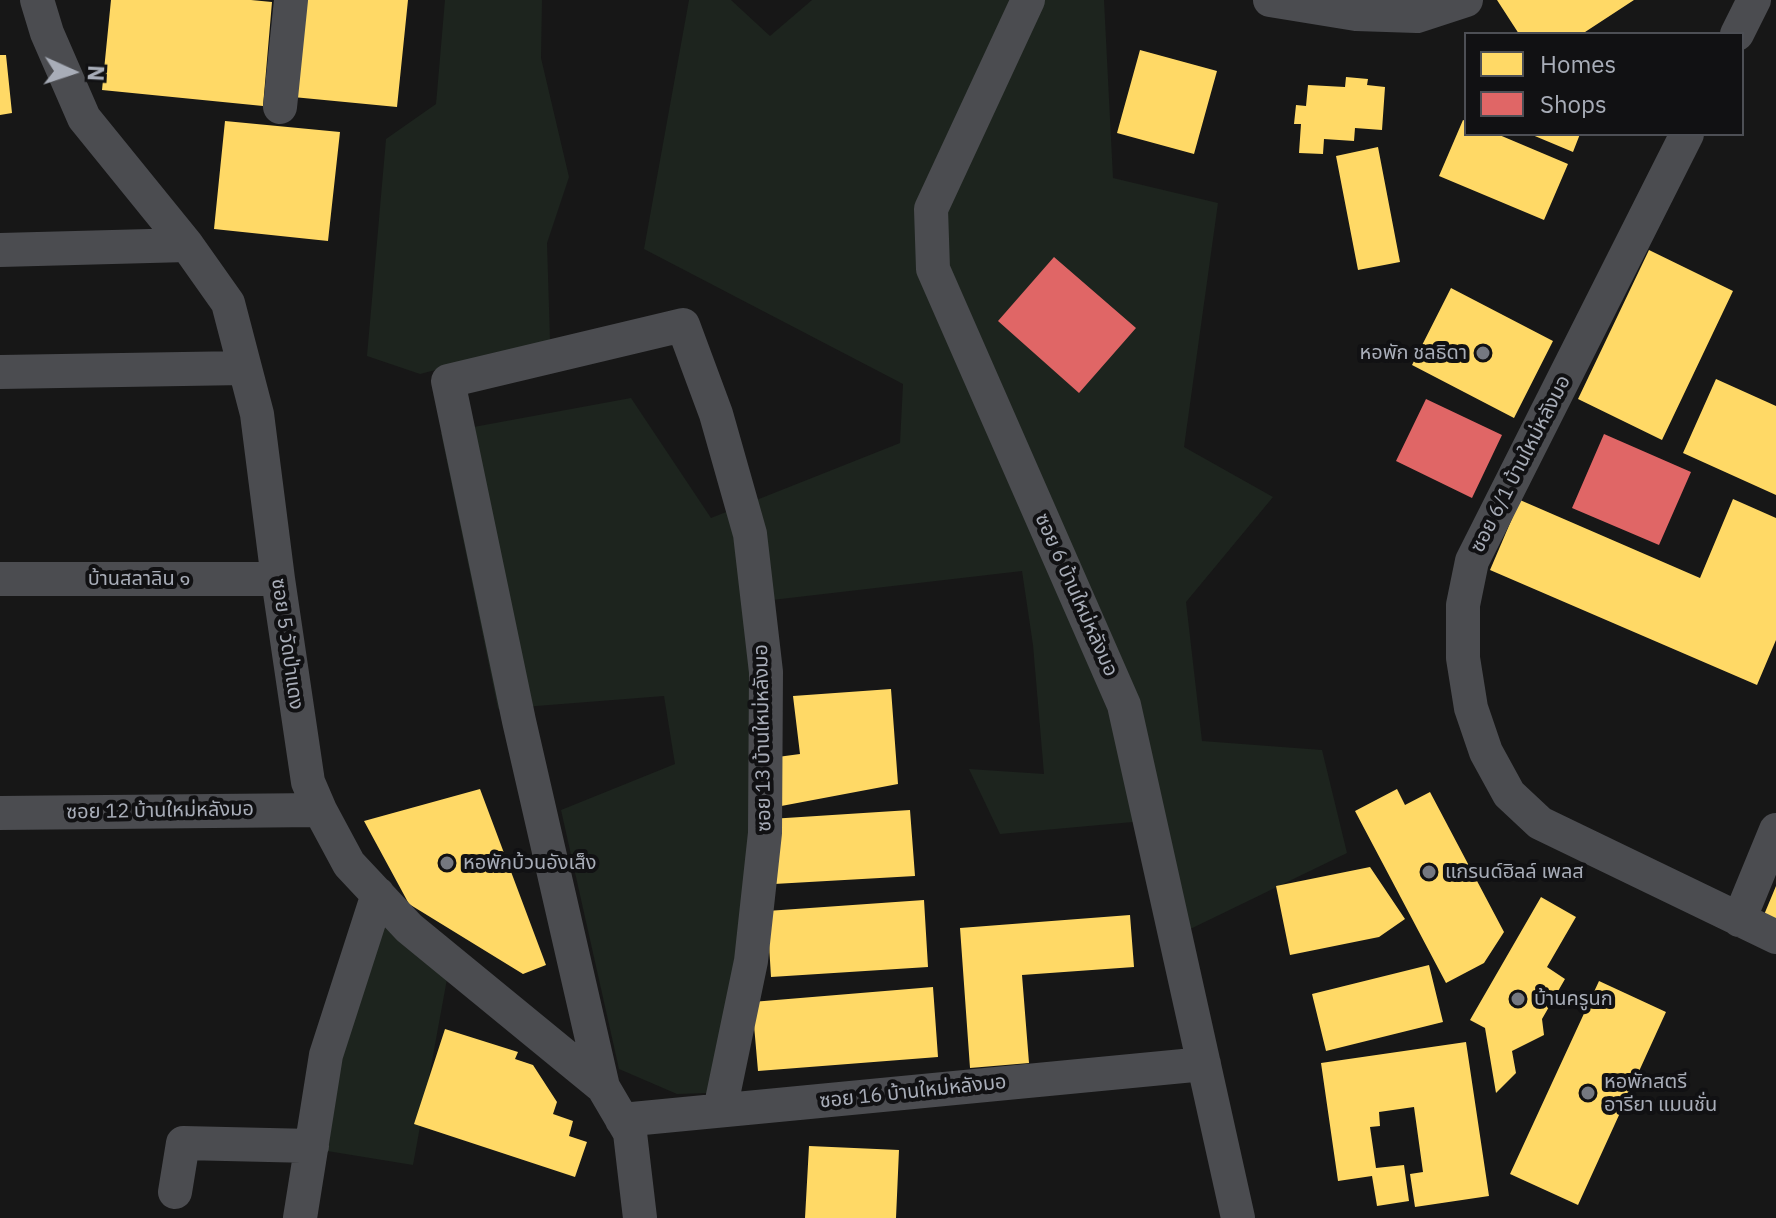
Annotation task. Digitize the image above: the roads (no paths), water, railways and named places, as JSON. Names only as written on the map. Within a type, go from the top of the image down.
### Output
[{"type":"street","name":"ซอย 5 วัดป่าแดง","points":[[37,0],[47,33],[84,118],[187,245],[228,303],[257,414],[308,782],[320,810],[349,864],[409,928],[603,1087],[630,1133],[640,1218]]},
{"type":"street","points":[[280,107],[291,0]]},
{"type":"street","name":"ซอย 6 บ้านใหม่หลังมอ","points":[[1028,0],[931,209],[933,269],[1124,705],[1238,1218]]},
{"type":"street","points":[[1270,0],[1356,14],[1417,16],[1466,0]]},
{"type":"street","points":[[1738,32],[1754,0]]},
{"type":"street","name":"ซอย 6/1 บ้านใหม่หลังมอ","points":[[1686,136],[1472,561],[1463,605],[1463,658],[1471,708],[1486,752],[1509,794],[1540,823],[1776,937]]},
{"type":"street","points":[[0,250],[187,245]]},
{"type":"street","name":"ซอย 13 บ้านใหม่หลังมอ","points":[[603,1087],[519,721],[448,381],[683,325],[716,414],[750,534],[766,672],[764,847],[751,961],[720,1110]]},
{"type":"street","points":[[0,372],[244,368]]},
{"type":"street","name":"บ้านสลาลิน ๑","points":[[0,579],[278,579]]},
{"type":"street","name":"ซอย 12 บ้านใหม่หลังมอ","points":[[0,813],[320,810]]},
{"type":"street","points":[[1739,920],[1776,830]]},
{"type":"street","points":[[300,1218],[326,1055],[378,894]]},
{"type":"street","name":"ซอย 16 บ้านใหม่หลังมอ","points":[[622,1120],[1204,1064]]},
{"type":"street","points":[[175,1192],[183,1143],[312,1146]]},
{"type":"place","name":"หอพัก ชลธิดา","points":[[1483,353]]},
{"type":"place","name":"หอพักบ้วนอังเส็ง","points":[[447,863]]},
{"type":"place","name":"แกรนด์ฮิลล์ เพลส","points":[[1429,872]]},
{"type":"place","name":"บ้านครูนก","points":[[1518,999]]},
{"type":"place","name":"หอพักสตรี อารียา แมนชั่น","points":[[1588,1093]]}]
